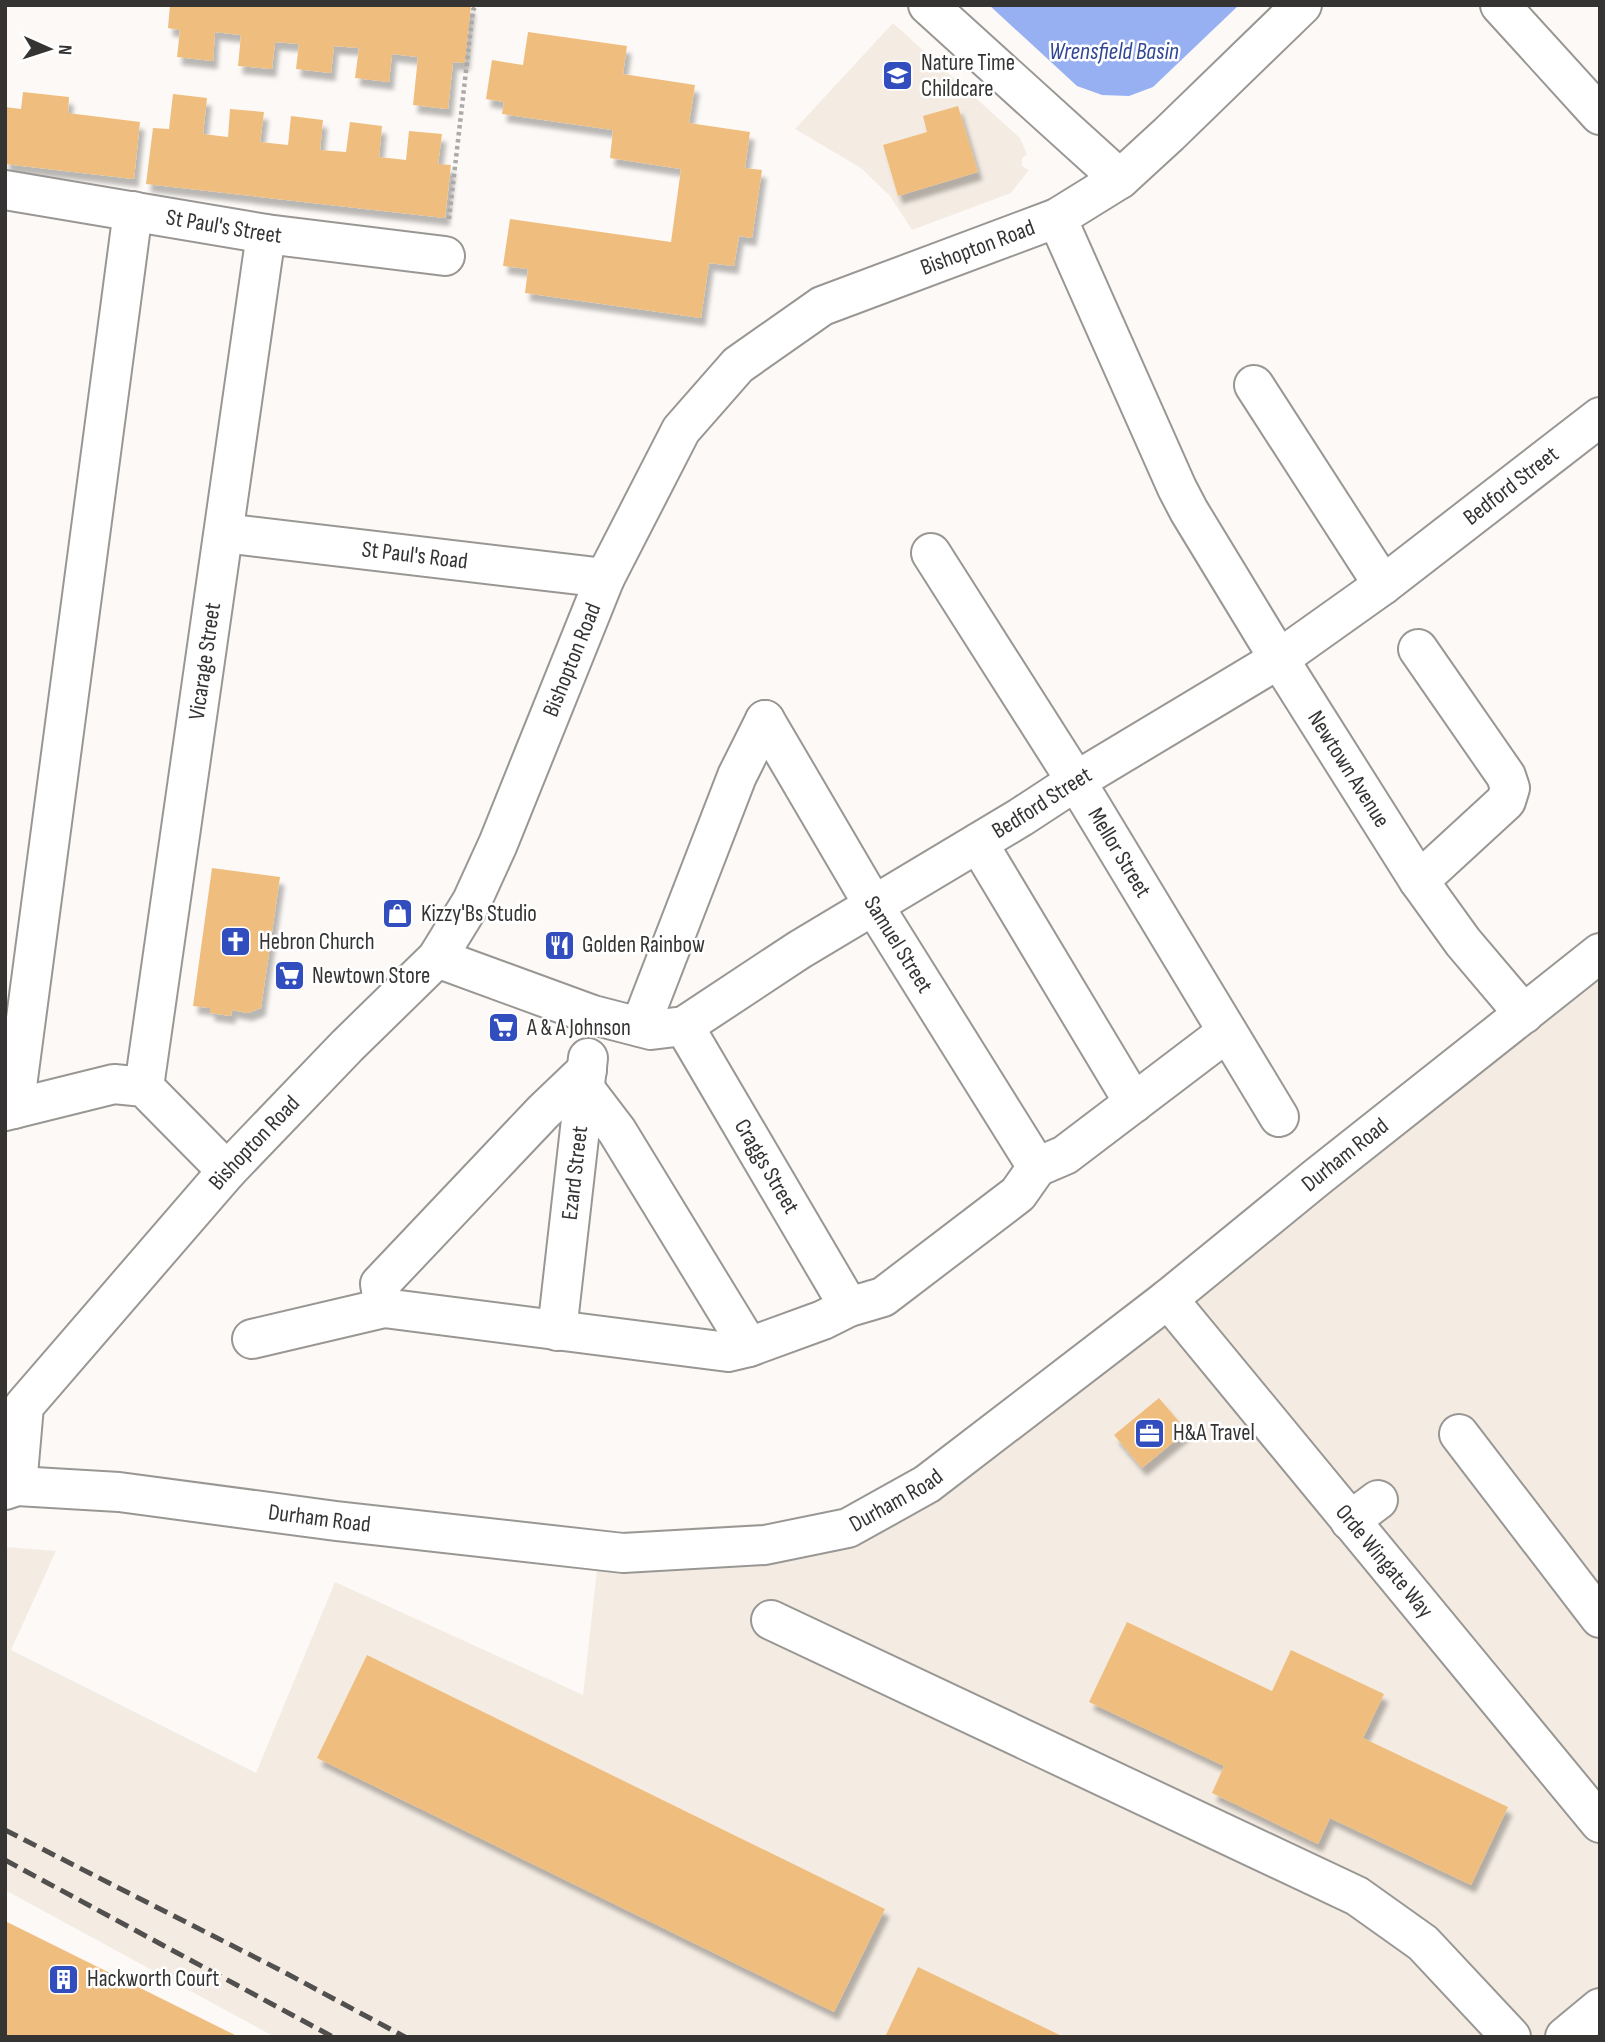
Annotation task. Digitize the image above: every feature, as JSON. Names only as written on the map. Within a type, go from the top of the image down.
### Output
[{"type":"street","points":[[928,5],[1120,179]]},
{"type":"street","name":"Bishopton Road","points":[[11,1488],[24,1406],[227,1171],[347,1046],[437,958],[472,901],[498,844],[605,578],[681,430],[738,365],[822,306],[1057,218],[1120,179],[1302,5]]},
{"type":"street","points":[[1500,5],[1600,114]]},
{"type":"street","name":"St Paul's Street","points":[[5,190],[266,234],[444,256]]},
{"type":"street","points":[[133,211],[10,1110],[114,1084],[144,1087],[227,1171]]},
{"type":"street","name":"Newtown Avenue","points":[[1057,218],[1183,500],[1279,659],[1419,881],[1463,942],[1524,1014]]},
{"type":"street","name":"Vicarage Street","points":[[144,1087],[266,234]]},
{"type":"street","points":[[1254,384],[1383,585]]},
{"type":"street","name":"Bedford Street","points":[[437,958],[593,1015],[651,1030],[684,1026],[799,950],[1279,659],[1383,585],[1600,416]]},
{"type":"street","name":"St Paul's Road","points":[[224,533],[605,578]]},
{"type":"street","name":"Mellor Street","points":[[932,553],[1076,781],[1279,1117]]},
{"type":"street","points":[[1418,649],[1506,776],[1510,788],[1506,801],[1419,881]]},
{"type":"street","name":"Samuel Street","points":[[640,1027],[737,776],[765,720],[874,906],[1037,1167]]},
{"type":"street","points":[[978,843],[1133,1103]]},
{"type":"street","name":"Durham Road","points":[[11,1488],[119,1492],[336,1521],[623,1553],[765,1545],[848,1528],[927,1484],[1168,1299],[1600,953]]},
{"type":"street","name":"Ezard Street","points":[[557,1331],[593,1015]]},
{"type":"street","name":"Craggs Street","points":[[684,1026],[849,1307]]},
{"type":"street","points":[[252,1339],[384,1308],[728,1352],[749,1347],[823,1320],[849,1307],[883,1297],[1018,1194],[1037,1167],[1065,1154],[1227,1031]]},
{"type":"street","points":[[384,1308],[380,1284],[543,1111],[586,1079],[749,1347]]},
{"type":"street","name":"Orde Wingate Way","points":[[1168,1299],[1364,1510],[1600,1823]]},
{"type":"street","points":[[1459,1434],[1600,1618]]},
{"type":"street","points":[[771,1620],[1357,1896],[1423,1943],[1511,2037]]},
{"type":"street","points":[[1565,2037],[1600,2008]]},
{"type":"path","points":[[444,256],[473,10],[477,5]]},
{"type":"shaded area","name":"Nature Time Childcare","points":[[893,23],[1020,138],[1027,154],[1022,158],[1022,166],[1029,170],[1011,193],[912,230],[890,196],[861,168],[795,129]]},
{"type":"shaded area","points":[[1600,929],[1600,2037],[275,2037],[5,1890],[5,1547],[56,1551],[11,1650],[256,1773],[335,1582],[583,1695],[601,1533],[856,1518]]},
{"type":"water","name":"Wrensfield Basin","points":[[989,5],[1239,5],[1153,87],[1129,96],[1102,95],[1077,86]]},
{"type":"building","points":[[170,5],[471,5],[465,63],[453,62],[448,109],[413,105],[418,57],[392,54],[389,82],[355,78],[359,48],[334,46],[331,73],[296,69],[299,44],[275,42],[272,69],[238,66],[241,35],[215,32],[213,61],[177,57],[180,30],[168,28]]},
{"type":"building","points":[[528,32],[627,46],[623,74],[695,85],[689,123],[750,132],[745,168],[762,170],[752,238],[739,236],[734,266],[709,263],[701,318],[525,293],[528,269],[503,266],[510,219],[671,242],[681,169],[610,158],[613,130],[502,114],[504,102],[486,99],[492,60],[523,65]]},
{"type":"building","points":[[23,92],[69,97],[68,113],[140,122],[134,179],[5,164],[5,107],[21,109]]},
{"type":"building","points":[[173,94],[207,98],[203,134],[228,137],[230,109],[264,112],[260,142],[288,145],[291,116],[323,120],[320,150],[346,152],[350,122],[382,126],[379,157],[406,160],[409,131],[442,134],[438,164],[451,165],[445,218],[146,184],[153,128],[169,129]]},
{"type":"building","points":[[958,106],[978,172],[898,196],[883,145],[927,132],[923,116]]},
{"type":"building","name":"Hebron Church","points":[[212,868],[280,877],[261,1008],[248,1013],[232,1010],[231,1016],[210,1013],[210,1008],[193,1006]]},
{"type":"building","name":"H&A Travel","points":[[1159,1398],[1187,1431],[1142,1468],[1114,1435]]},
{"type":"building","points":[[1127,1622],[1272,1691],[1291,1650],[1384,1694],[1363,1738],[1508,1807],[1471,1885],[1330,1818],[1318,1844],[1212,1793],[1224,1766],[1089,1702]]},
{"type":"building","points":[[367,1655],[885,1909],[834,2012],[317,1758]]},
{"type":"building","name":"Hackworth Court","points":[[5,1921],[239,2037],[5,2037]]},
{"type":"building","points":[[918,1967],[1064,2037],[885,2037]]},
{"type":"railway","points":[[5,1830],[405,2037]]},
{"type":"railway","points":[[5,1860],[333,2037]]},
{"type":"place","name":"Nature Time Childcare","points":[[898,76]]},
{"type":"place","name":"Kizzy'Bs Studio","points":[[398,914]]},
{"type":"place","name":"Hebron Church","points":[[236,942]]},
{"type":"place","name":"Golden Rainbow","points":[[559,945]]},
{"type":"place","name":"Newtown Store","points":[[289,976]]},
{"type":"place","name":"A & A Johnson","points":[[504,1028]]},
{"type":"place","name":"H&A Travel","points":[[1150,1433]]},
{"type":"place","name":"Hackworth Court","points":[[64,1979]]}]
